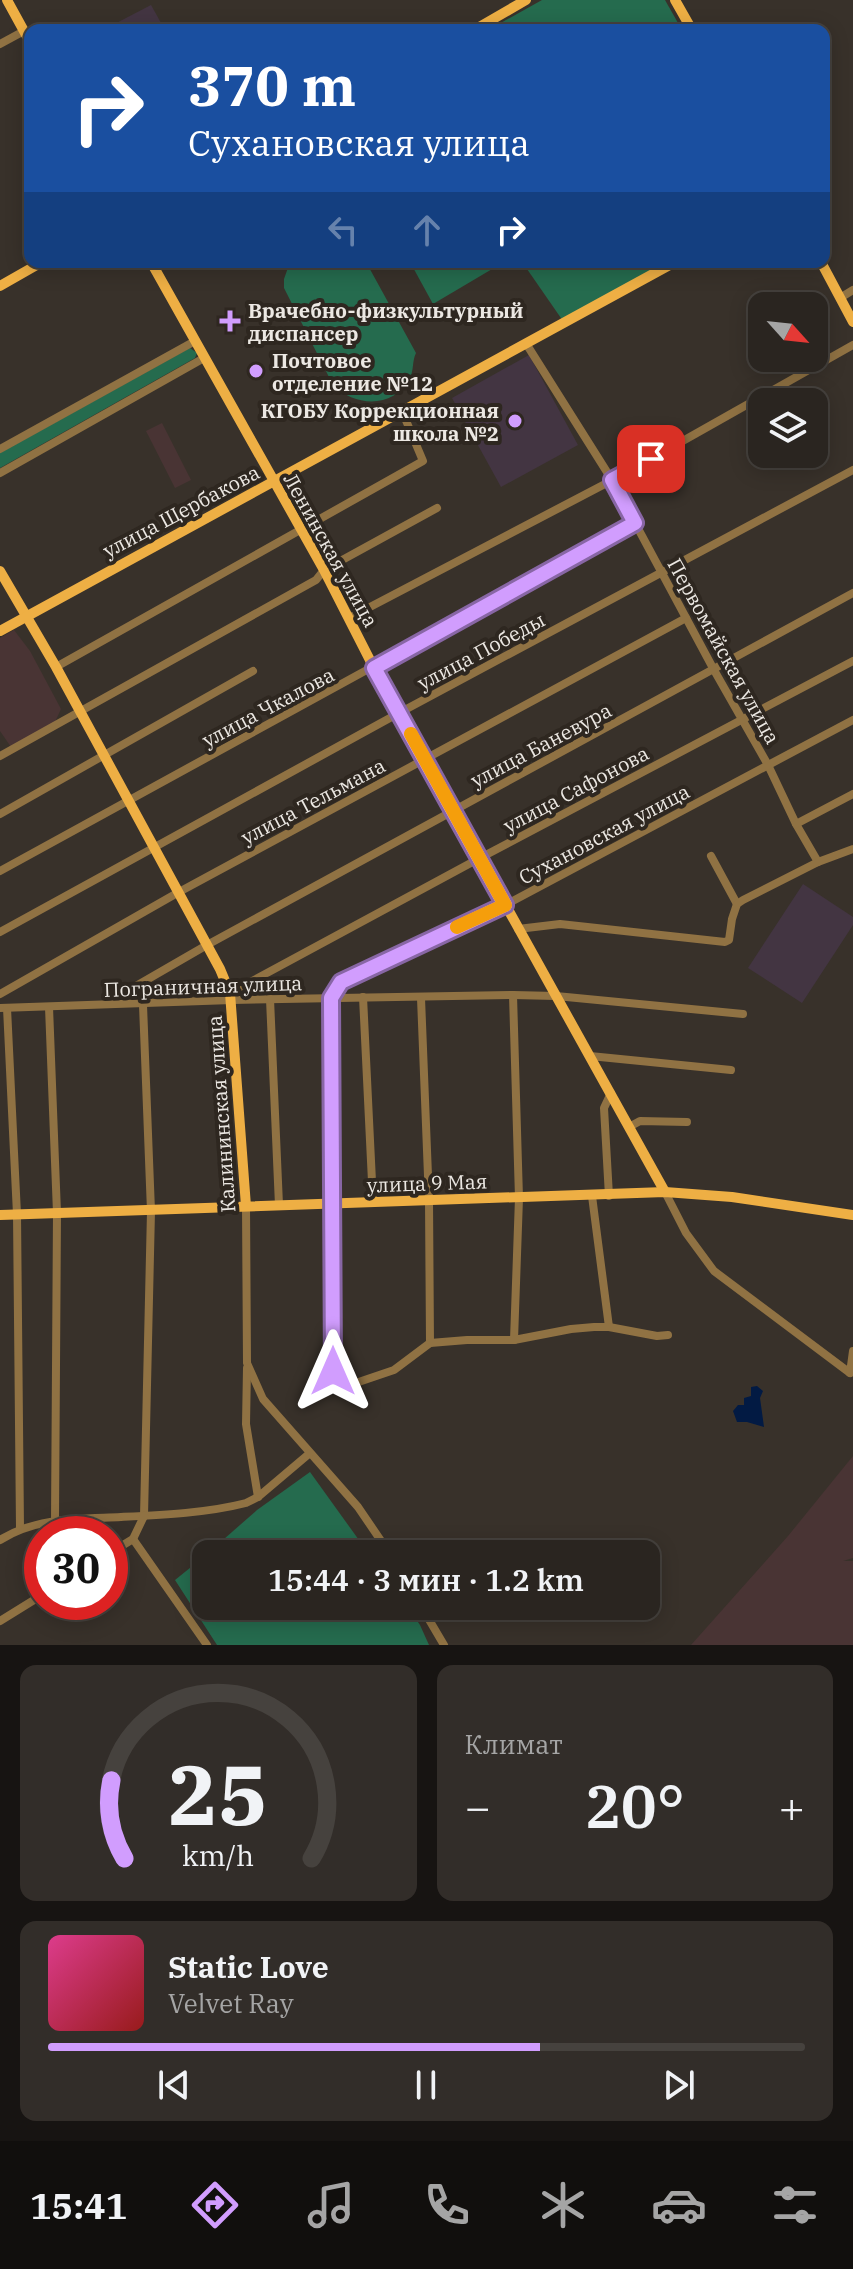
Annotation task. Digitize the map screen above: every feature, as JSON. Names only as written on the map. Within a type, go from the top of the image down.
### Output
[{"type":"main road","points":[[7,0],[24,31]]},
{"type":"main road","points":[[484,24],[526,0]]},
{"type":"main road","points":[[675,0],[689,24]]},
{"type":"main road","points":[[0,286],[32,268]]},
{"type":"main road","name":"Ленинская улица","points":[[154,268],[324,570],[374,668],[665,1192]]},
{"type":"main road","name":"улица Щербакова","points":[[0,631],[664,268]]},
{"type":"main road","points":[[824,268],[853,322]]},
{"type":"main road","name":"Калининская улица","points":[[0,571],[179,892],[231,997],[246,1206]]},
{"type":"main road","name":"улица 9 Мая","points":[[0,1215],[665,1192],[732,1197],[853,1215]]},
{"type":"street","points":[[0,44],[24,31]]},
{"type":"street","points":[[840,298],[853,290]]},
{"type":"street","points":[[0,449],[195,341]]},
{"type":"street","name":"Первомайская улица","points":[[527,345],[612,480],[714,670],[744,719],[818,862]]},
{"type":"street","points":[[349,618],[612,480],[853,345]]},
{"type":"street","points":[[0,473],[204,358]]},
{"type":"street","points":[[56,667],[423,461],[402,411]]},
{"type":"street","name":"улица Победы","points":[[0,932],[399,713],[853,470]]},
{"type":"street","points":[[0,756],[316,580],[324,570],[437,508]]},
{"type":"street","name":"улица Чкалова","points":[[0,871],[635,523]]},
{"type":"street","name":"улица Баневура","points":[[143,1005],[136,986],[853,593]]},
{"type":"street","name":"улица Тельмана","points":[[0,994],[179,892],[686,618]]},
{"type":"street","name":"улица Сафонова","points":[[231,997],[480,858],[853,661]]},
{"type":"street","points":[[0,814],[253,671]]},
{"type":"street","name":"Сухановская улица","points":[[331,998],[341,982],[505,905],[853,720]]},
{"type":"street","points":[[796,824],[853,794]]},
{"type":"street","points":[[737,904],[818,862],[853,849]]},
{"type":"street","points":[[518,929],[560,924],[725,942],[729,940],[737,904],[711,856]]},
{"type":"street","points":[[513,995],[519,1198],[514,1340]]},
{"type":"street","name":"Пограничная улица","points":[[3,1008],[143,1005],[231,997],[513,995],[556,996],[743,1014]]},
{"type":"street","points":[[363,997],[373,1202]]},
{"type":"street","points":[[331,998],[333,1371],[338,1389],[394,1370],[430,1343],[514,1340],[571,1329],[609,1327],[657,1336],[668,1335]]},
{"type":"street","points":[[421,998],[429,1201],[430,1343]]},
{"type":"street","points":[[270,999],[279,1205]]},
{"type":"street","points":[[128,1542],[133,1539],[144,1516],[151,1211],[143,1005]]},
{"type":"street","points":[[49,1007],[57,1213],[55,1516]]},
{"type":"street","points":[[3,1008],[17,1214],[20,1528]]},
{"type":"street","points":[[590,1056],[731,1070]]},
{"type":"street","points":[[609,1196],[604,1108],[611,1093]]},
{"type":"street","points":[[629,1127],[640,1121],[687,1122]]},
{"type":"street","points":[[665,1192],[705,1262],[850,1373],[853,1351]]},
{"type":"street","points":[[592,1196],[609,1327]]},
{"type":"street","name":"Калининская улица","points":[[246,1206],[247,1363],[263,1399],[358,1507],[380,1540]]},
{"type":"street","points":[[247,1363],[246,1424],[258,1497]]},
{"type":"street","points":[[128,1517],[234,1506],[258,1497],[310,1453]]},
{"type":"street","points":[[0,1540],[24,1527]]},
{"type":"street","points":[[133,1539],[207,1645]]},
{"type":"street","points":[[0,1621],[24,1606]]},
{"type":"street","points":[[429,1620],[444,1645]]},
{"type":"shaded area","points":[[151,5],[162,24],[115,24]]},
{"type":"shaded area","name":"КГОБУ Коррекционная школа №2","points":[[529,355],[578,445],[501,487],[452,398]]},
{"type":"shaded area","points":[[162,423],[191,480],[175,488],[146,431]]},
{"type":"shaded area","points":[[14,630],[30,651],[61,709],[55,722],[11,747],[0,731],[0,638]]},
{"type":"shaded area","points":[[803,884],[853,917],[853,925],[802,1003],[748,968]]},
{"type":"shaded area","points":[[853,1456],[853,1558],[843,1561],[853,1561],[853,1645],[691,1645],[788,1536]]},
{"type":"green space","points":[[542,0],[665,0],[679,24],[499,24]]},
{"type":"green space","points":[[288,268],[369,268],[416,353],[411,375],[403,388],[384,400],[363,401],[352,398],[333,385],[284,288]]},
{"type":"green space","points":[[413,268],[494,268],[433,304]]},
{"type":"green space","points":[[527,268],[660,268],[563,321]]},
{"type":"green space","points":[[190,348],[197,353],[195,358],[0,468],[0,453]]},
{"type":"green space","points":[[310,1472],[359,1540],[223,1540],[257,1510]]},
{"type":"green space","points":[[192,1566],[192,1606],[175,1580]]},
{"type":"green space","points":[[201,1620],[417,1620],[429,1645],[217,1645]]},
{"type":"water","points":[[757,1386],[763,1391],[760,1398],[764,1427],[737,1422],[733,1411],[738,1405],[744,1405],[744,1398],[751,1396],[751,1387]]},
{"type":"slow traffic","points":[[411,734],[505,905],[457,927]]},
{"type":"place","name":"Врачебно-физкультурный диспансер","points":[[230,321]]},
{"type":"place","name":"Почтовое отделение №12","points":[[256,371]]},
{"type":"place","name":"КГОБУ Коррекционная школа №2","points":[[515,421]]},
{"type":"route","points":[[333,1371],[331,998],[341,982],[505,905],[374,668],[635,523],[612,480],[651,459]]}]
